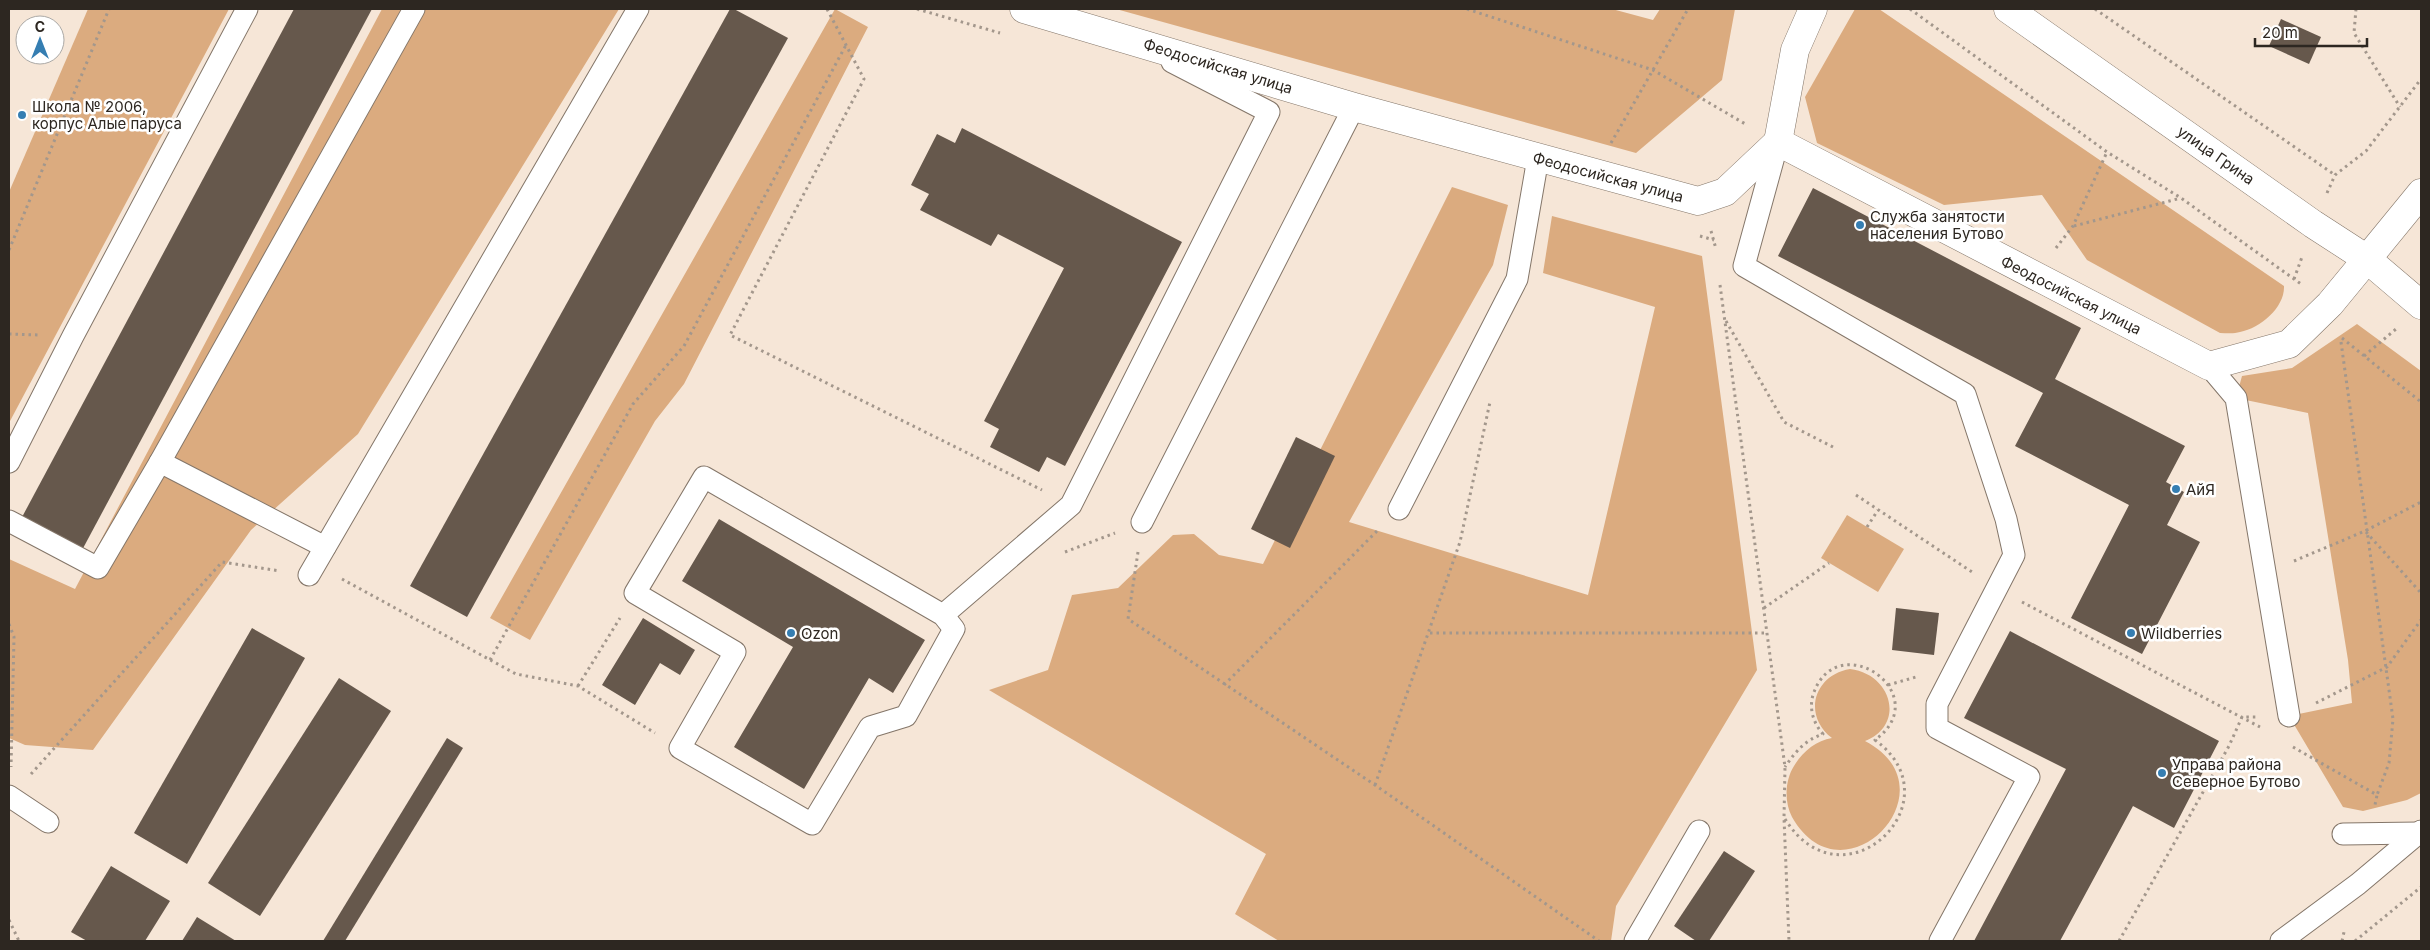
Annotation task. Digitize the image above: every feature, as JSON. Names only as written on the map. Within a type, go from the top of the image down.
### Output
[{"type":"street","name":"Феодосийская улица","points":[[1024,9],[1354,107],[1698,201],[1725,192],[1778,142],[2210,366]]},
{"type":"street","points":[[1778,142],[1794,50],[1813,9]]},
{"type":"street","name":"улица Грина","points":[[2008,9],[2313,224],[2367,259],[2421,305]]},
{"type":"street","points":[[2210,366],[2290,344],[2330,304],[2421,193]]},
{"type":"lane","points":[[9,462],[73,336],[247,9]]},
{"type":"lane","points":[[9,521],[98,568],[160,462],[414,9]]},
{"type":"lane","points":[[160,462],[316,562],[638,9]]},
{"type":"lane","points":[[943,615],[1071,505],[1269,112],[1127,39]]},
{"type":"lane","points":[[1142,522],[1354,107]]},
{"type":"lane","points":[[1778,142],[1744,266],[1965,394],[2006,519],[2014,555],[1999,589],[1938,704],[1938,728],[2029,777],[1940,941]]},
{"type":"lane","points":[[1399,509],[1517,279],[1538,158]]},
{"type":"lane","points":[[2210,366],[2236,398],[2290,716]]},
{"type":"lane","points":[[704,477],[943,615],[954,629],[906,716],[870,727],[812,824],[680,748],[735,652],[635,593],[704,477]]},
{"type":"lane","points":[[9,796],[48,822]]},
{"type":"lane","points":[[1635,941],[1699,831]]},
{"type":"lane","points":[[2342,834],[2420,832]]},
{"type":"lane","points":[[2281,941],[2358,884],[2420,832]]},
{"type":"path","points":[[9,250],[109,9]]},
{"type":"path","points":[[826,9],[864,79],[730,335],[1071,505]]},
{"type":"path","points":[[1467,9],[1653,70],[1712,105]]},
{"type":"path","points":[[1594,173],[1688,9]]},
{"type":"path","points":[[1910,9],[2107,152],[2181,198],[2330,304]]},
{"type":"path","points":[[2095,9],[2335,175],[2366,151],[2421,79]]},
{"type":"path","points":[[2356,9],[2354,33],[2400,107]]},
{"type":"path","points":[[490,660],[634,404],[684,346],[846,46]]},
{"type":"path","points":[[2035,276],[2073,226],[2107,152]]},
{"type":"path","points":[[2073,226],[2181,198]]},
{"type":"path","points":[[1698,201],[1714,240],[1717,259]]},
{"type":"path","points":[[1720,279],[1785,767],[1784,818],[1789,941]]},
{"type":"path","points":[[1725,318],[1784,422],[1834,447]]},
{"type":"path","points":[[2364,356],[2400,325]]},
{"type":"path","points":[[2368,833],[2377,795],[2389,763],[2394,719],[2340,337],[2421,402]]},
{"type":"path","points":[[1375,785],[1430,634],[1460,542],[1492,396]]},
{"type":"path","points":[[1856,495],[1999,589],[2268,732]]},
{"type":"path","points":[[2265,572],[2366,531],[2421,502]]},
{"type":"path","points":[[1224,685],[1399,509]]},
{"type":"path","points":[[1867,527],[1878,510]]},
{"type":"path","points":[[1142,522],[1128,619],[1375,785],[1600,941]]},
{"type":"path","points":[[2366,531],[2421,592]]},
{"type":"path","points":[[9,796],[222,562],[316,562],[516,674],[578,686],[680,748]]},
{"type":"path","points":[[1764,608],[1829,563]]},
{"type":"path","points":[[578,686],[635,593]]},
{"type":"path","points":[[2242,717],[2290,716],[2387,666],[2421,620]]},
{"type":"path","points":[[9,624],[14,637],[9,796]]},
{"type":"path","points":[[1430,634],[1767,634]]},
{"type":"path","points":[[1784,818],[1792,830],[1813,848],[1840,855],[1867,850],[1889,833],[1898,822],[1904,802],[1904,781],[1892,756],[1875,740],[1890,725],[1894,708],[1892,692],[1883,678],[1869,668],[1853,665],[1837,668],[1823,677],[1814,692],[1812,708],[1816,724],[1823,734],[1805,743],[1795,752],[1785,767]]},
{"type":"path","points":[[2119,941],[2229,746],[2242,717]]},
{"type":"path","points":[[2284,742],[2377,795]]},
{"type":"path","points":[[2342,941],[2358,884]]},
{"type":"path","points":[[2355,941],[2421,886]]},
{"type":"path","points":[[9,920],[20,941]]},
{"type":"shaded area","points":[[88,9],[229,9],[9,423],[9,192]]},
{"type":"shaded area","points":[[382,9],[619,9],[358,434],[251,530],[93,750],[25,745],[9,738],[9,559],[75,589]]},
{"type":"shaded area","points":[[835,9],[868,27],[684,384],[655,421],[530,640],[490,618]]},
{"type":"shaded area","points":[[1116,9],[1612,9],[1653,20],[1660,9],[1735,9],[1722,80],[1636,153]]},
{"type":"shaded area","points":[[1855,9],[1879,9],[2284,286],[2283,294],[2276,309],[2263,321],[2248,330],[2235,333],[2220,333],[2087,260],[2042,195],[1944,205],[1817,143],[1805,97]]},
{"type":"shaded area","points":[[1452,187],[1508,205],[1493,265],[1349,522],[1588,595],[1655,307],[1543,273],[1552,216],[1702,256],[1757,670],[1616,906],[1611,941],[1279,941],[1235,914],[1266,854],[989,690],[1048,670],[1072,595],[1118,588],[1173,535],[1194,534],[1219,555],[1263,564]]},
{"type":"shaded area","points":[[2357,324],[2421,371],[2421,793],[2407,800],[2363,811],[2343,807],[2289,716],[2352,703],[2348,660],[2308,413],[2236,398],[2242,376],[2292,368]]},
{"type":"shaded area","points":[[1847,515],[1904,549],[1878,592],[1821,558]]},
{"type":"shaded area","points":[[1850,669],[1864,673],[1876,680],[1884,690],[1889,701],[1889,713],[1886,724],[1878,734],[1865,741],[1890,762],[1900,786],[1896,810],[1882,831],[1862,845],[1838,850],[1814,842],[1792,817],[1788,805],[1787,784],[1794,766],[1801,756],[1815,744],[1832,738],[1823,729],[1817,718],[1815,708],[1816,697],[1828,679]]},
{"type":"building","points":[[294,9],[372,9],[81,552],[21,519]]},
{"type":"building","points":[[730,9],[734,9],[788,38],[467,617],[410,586]]},
{"type":"building","points":[[2281,19],[2321,37],[2309,64],[2269,46]]},
{"type":"building","points":[[962,128],[1182,242],[1065,466],[1047,457],[1039,472],[990,447],[999,429],[984,421],[1064,268],[998,234],[991,246],[920,210],[929,194],[911,185],[937,134],[955,143]]},
{"type":"building","points":[[1813,188],[2081,328],[2055,379],[2185,446],[2166,482],[2184,492],[2167,525],[2200,542],[2142,654],[2071,618],[2129,505],[2015,446],[2043,393],[1778,256]]},
{"type":"building","points":[[1296,437],[1335,456],[1290,548],[1251,529]]},
{"type":"building","points":[[719,519],[925,640],[893,693],[869,678],[804,789],[734,747],[793,647],[682,581]]},
{"type":"building","points":[[1896,608],[1939,613],[1934,655],[1892,650]]},
{"type":"building","points":[[643,618],[695,650],[680,675],[660,663],[635,705],[602,685]]},
{"type":"building","points":[[252,628],[305,658],[187,864],[134,833]]},
{"type":"building","points":[[2010,631],[2219,741],[2174,828],[2133,806],[2060,941],[1974,941],[2066,769],[1964,718]]},
{"type":"building","points":[[339,678],[391,711],[260,916],[208,883]]},
{"type":"building","points":[[447,738],[463,748],[345,941],[323,941]]},
{"type":"building","points":[[1724,851],[1755,871],[1709,941],[1696,941],[1674,926]]},
{"type":"building","points":[[111,866],[170,901],[145,941],[87,941],[71,932]]},
{"type":"building","points":[[197,917],[236,941],[182,941]]},
{"type":"place","name":"Школа № 2006, корпус Алые паруса","points":[[22,115]]},
{"type":"place","name":"Служба занятости населения Бутово","points":[[1860,225]]},
{"type":"place","name":"АйЯ","points":[[2176,489]]},
{"type":"place","name":"Ozon","points":[[791,633]]},
{"type":"place","name":"Wildberries","points":[[2131,633]]},
{"type":"place","name":"Управа района Северное Бутово","points":[[2162,773]]}]
